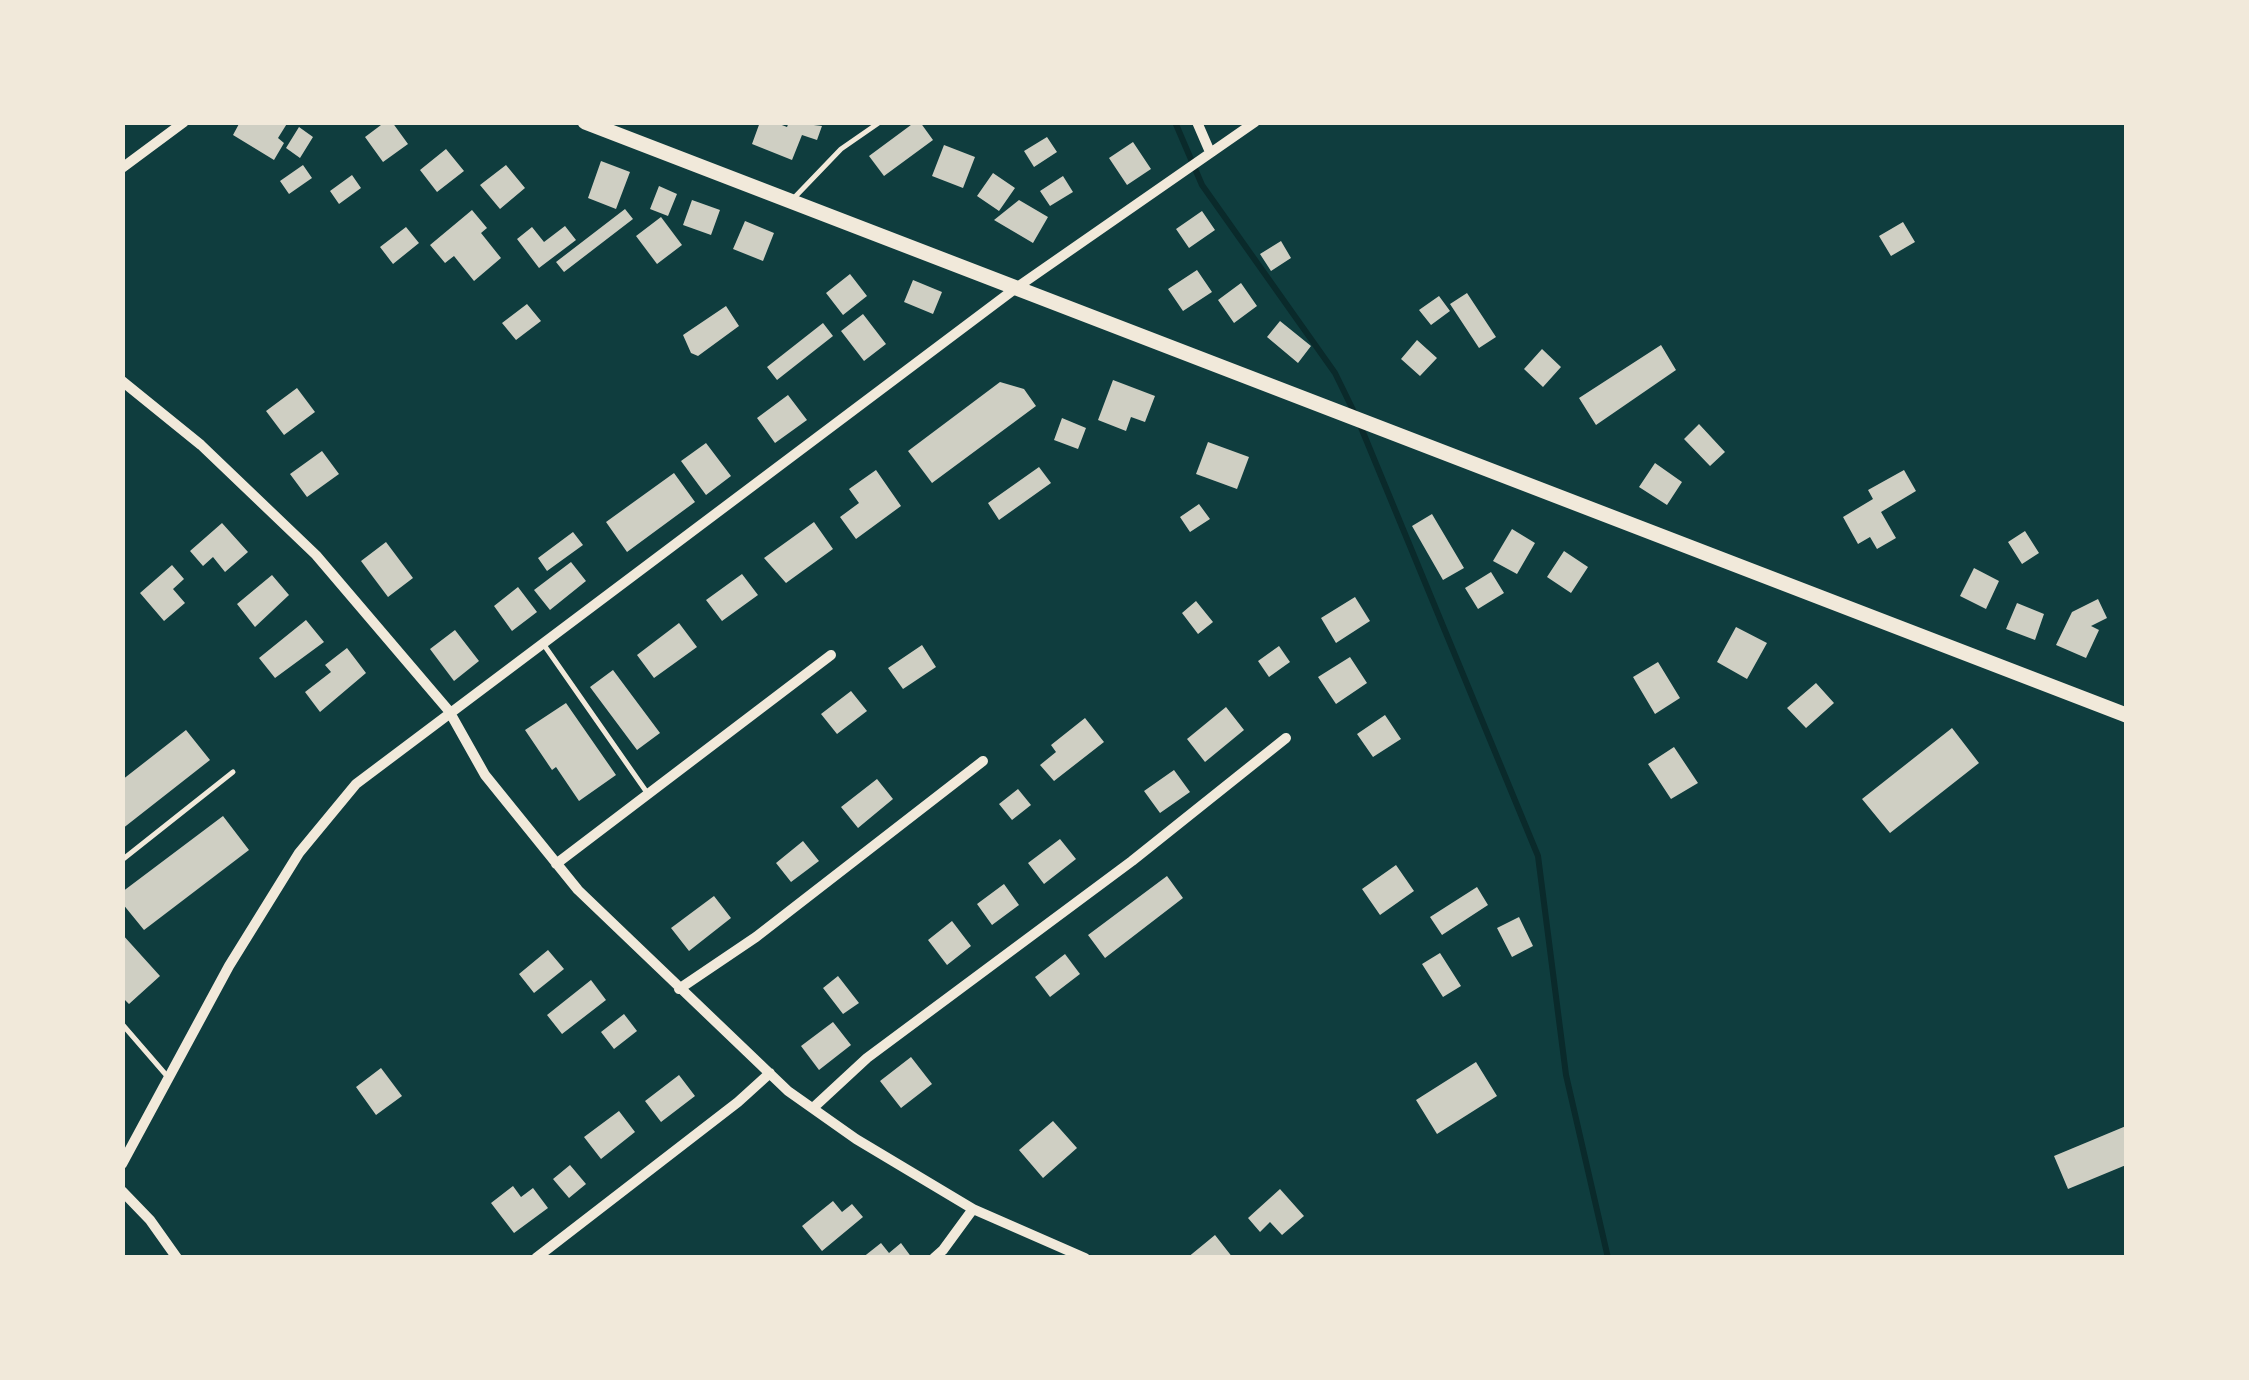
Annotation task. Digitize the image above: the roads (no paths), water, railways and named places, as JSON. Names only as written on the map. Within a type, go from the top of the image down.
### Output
[{"type":"main road","points":[[585,122],[2126,715]]},
{"type":"street","points":[[122,168],[184,122]]},
{"type":"street","points":[[1197,122],[1206,154]]},
{"type":"street","points":[[122,1164],[229,966],[299,853],[356,784],[1016,288],[1255,122]]},
{"type":"street","points":[[122,381],[202,445],[316,555],[449,712],[485,775],[578,890],[770,1074],[856,1139],[973,1209],[1085,1258]]},
{"type":"street","points":[[556,864],[831,656]]},
{"type":"street","points":[[812,1108],[867,1058],[1132,861],[1286,738]]},
{"type":"street","points":[[679,989],[756,937],[983,761]]},
{"type":"street","points":[[536,1258],[770,1074]]},
{"type":"street","points":[[122,1192],[150,1220],[177,1258]]},
{"type":"street","points":[[934,1258],[973,1209]]},
{"type":"lane","points":[[790,202],[841,149],[880,122]]},
{"type":"lane","points":[[542,642],[648,794]]},
{"type":"lane","points":[[122,860],[234,772]]},
{"type":"lane","points":[[122,1024],[168,1078]]},
{"type":"waterway","points":[[1175,122],[1202,185],[1335,373],[1355,414]]},
{"type":"waterway","points":[[1360,425],[1538,856],[1566,1075],[1608,1258]]}]
